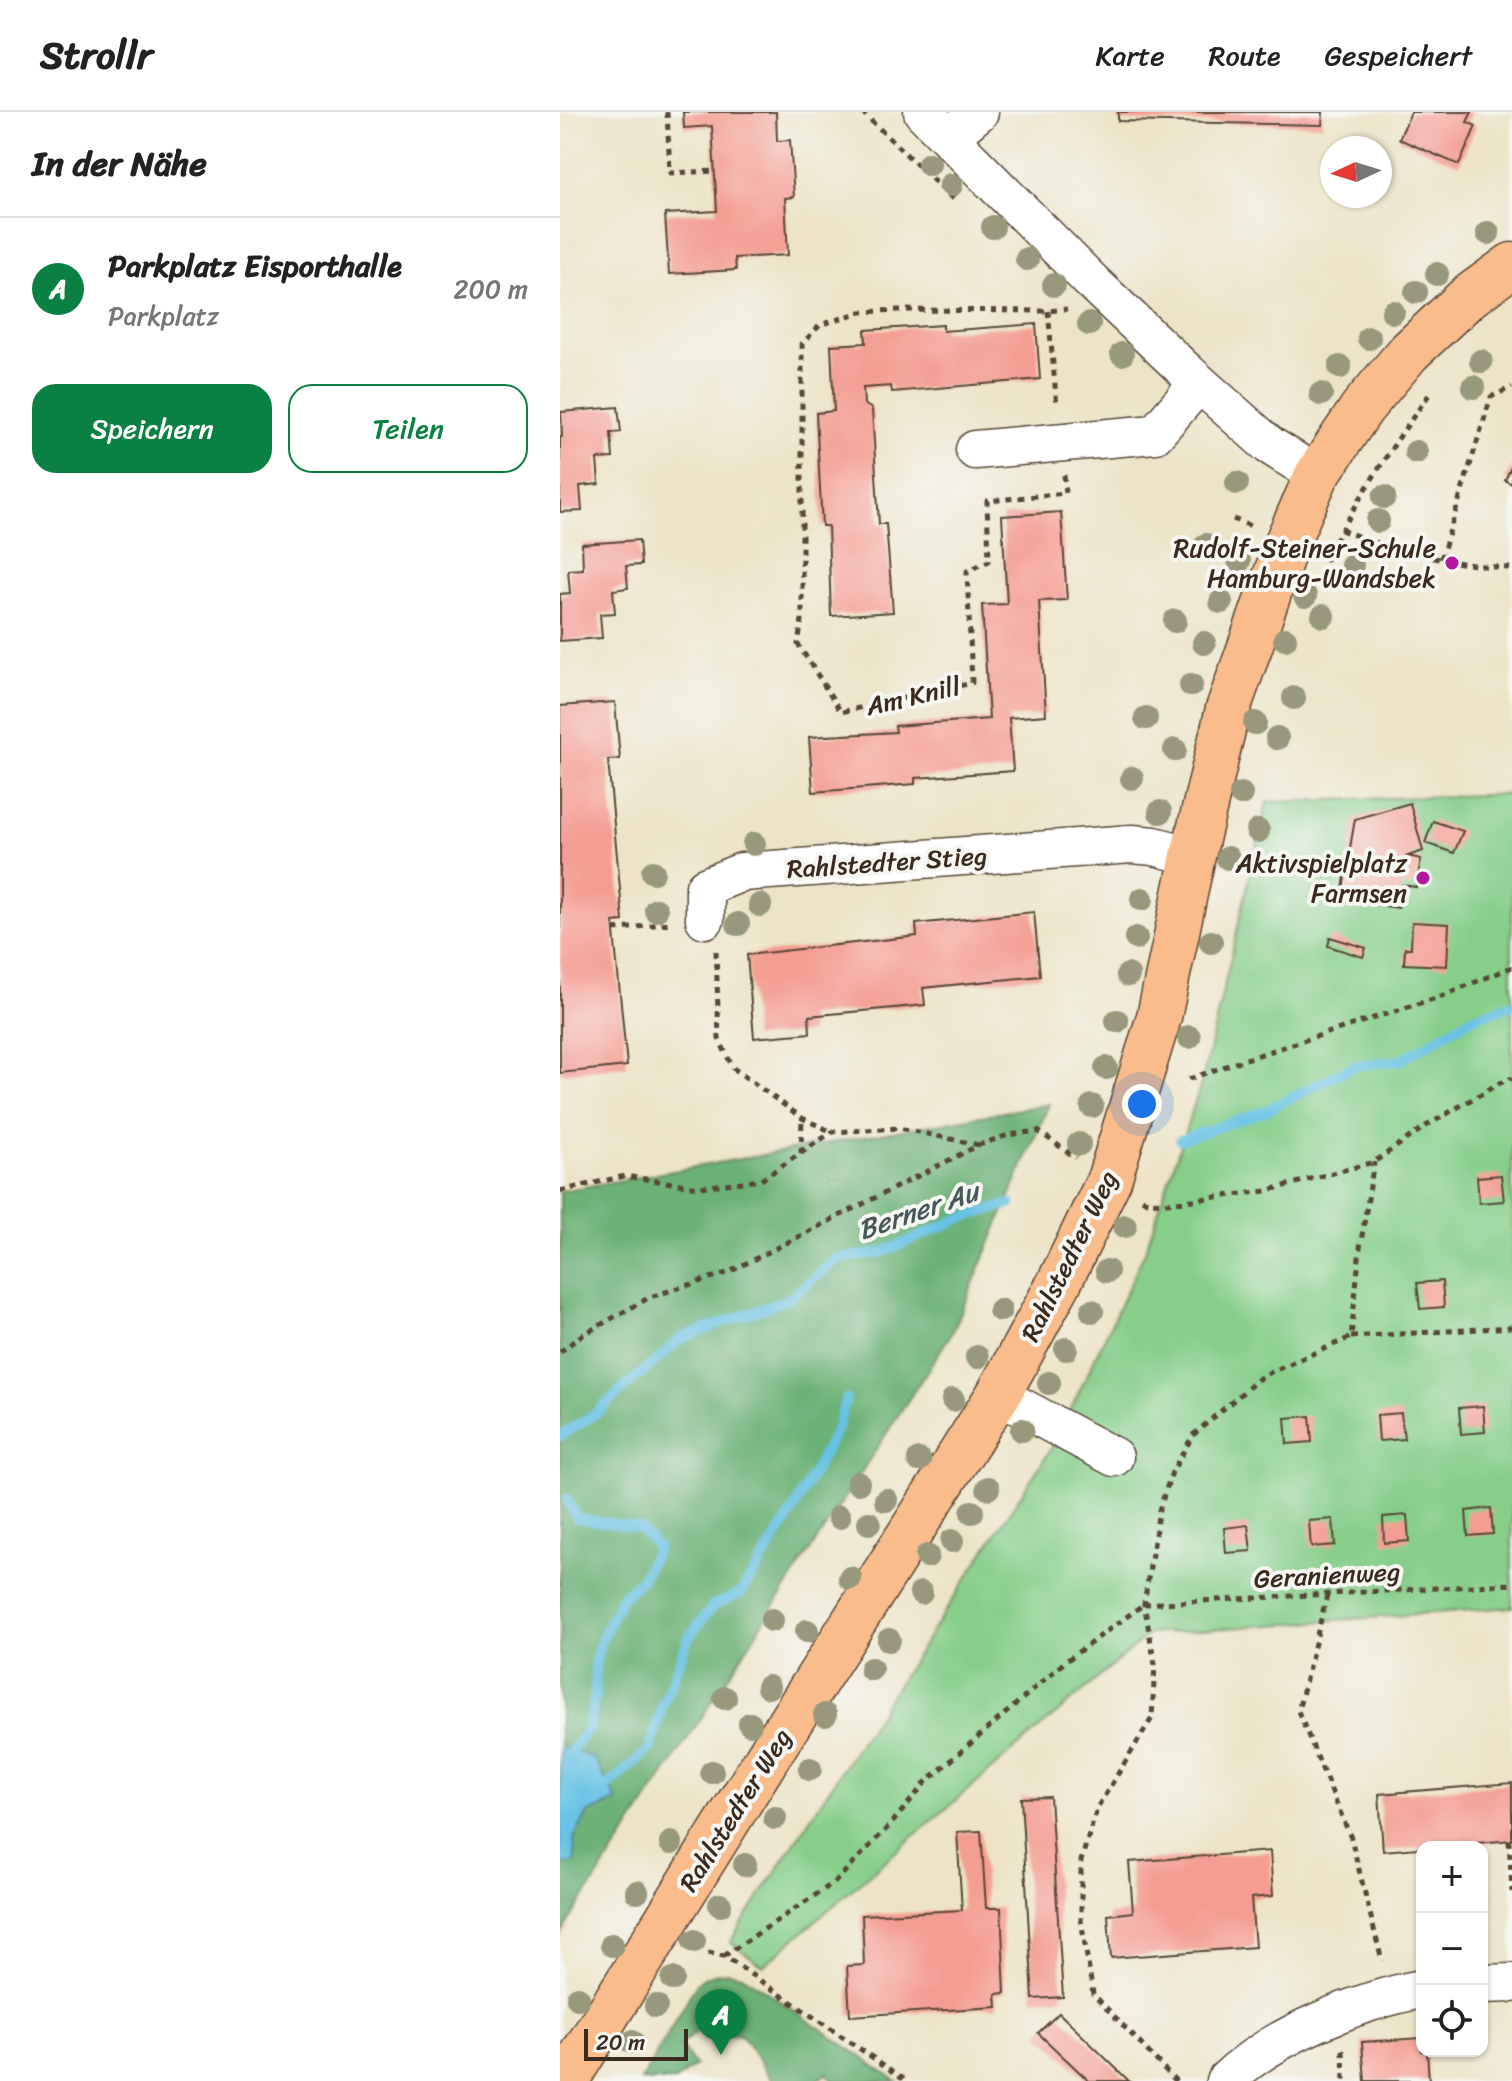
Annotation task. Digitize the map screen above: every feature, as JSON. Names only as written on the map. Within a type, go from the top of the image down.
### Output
[{"type":"main road","name":"Rahlstedter Weg","points":[[566,2081],[998,1395],[1059,1283],[1109,1180],[1159,1017],[1228,709],[1287,542],[1317,475],[1362,408],[1409,352],[1468,297],[1512,265]]},
{"type":"street","points":[[979,112],[936,125],[1093,283],[1199,383],[1269,445],[1317,475]]},
{"type":"street","points":[[975,450],[1155,434],[1199,383]]},
{"type":"street","name":"Rahlstedter Stieg","points":[[705,919],[705,887],[742,872],[1132,844],[1193,856]]},
{"type":"street","points":[[998,1395],[1114,1457]]},
{"type":"street","points":[[1488,1984],[1512,1983]]},
{"type":"street","points":[[1225,2081],[1271,2046],[1335,2015],[1364,2003],[1416,1990]]},
{"type":"path","points":[[667,112],[670,173],[715,171]]},
{"type":"path","name":"Am Knill","points":[[1048,311],[1066,493],[987,501],[989,561],[967,571],[972,683],[841,712],[798,644],[802,620],[802,344],[820,325],[861,312],[1069,309]]},
{"type":"path","points":[[1326,559],[1403,430],[1440,380]]},
{"type":"path","points":[[1441,559],[1491,397],[1512,387]]},
{"type":"path","points":[[1341,530],[1374,543],[1441,559],[1478,567],[1512,568]]},
{"type":"path","points":[[614,930],[705,919],[716,951],[719,1039],[733,1068],[802,1118],[832,1132],[899,1128],[979,1145]]},
{"type":"path","points":[[1189,1079],[1439,997],[1512,967]]},
{"type":"path","points":[[560,1352],[579,1337],[650,1297],[727,1273],[979,1145],[1008,1135],[1038,1131],[1147,1202],[1168,1203],[1266,1191],[1374,1162],[1426,1126],[1512,1078]]},
{"type":"path","points":[[801,1154],[802,1118]]},
{"type":"path","points":[[560,1191],[625,1176],[699,1187],[761,1180],[832,1132]]},
{"type":"path","points":[[1351,1337],[1360,1248],[1374,1162]]},
{"type":"path","points":[[1176,2081],[1093,1994],[1081,1920],[1081,1861],[1097,1808],[1152,1718],[1155,1664],[1144,1604],[1159,1510],[1172,1472],[1193,1435],[1262,1376],[1351,1337],[1512,1327]]},
{"type":"path","name":"Geranienweg","points":[[1144,1604],[1512,1584]]},
{"type":"path","points":[[1327,1595],[1298,1711],[1351,1838],[1386,1974]]},
{"type":"path","points":[[724,1956],[835,1882],[892,1823],[926,1782],[1066,1661],[1144,1604]]},
{"type":"path","points":[[1509,1840],[1512,1892]]},
{"type":"path","points":[[708,1953],[724,1956],[907,2081]]},
{"type":"path","points":[[1343,2051],[1344,2081]]},
{"type":"green space","points":[[1512,794],[1512,1607],[1149,1634],[763,1966],[730,1942],[1056,1441],[1144,1254],[1202,1081],[1267,802]]},
{"type":"green space","points":[[1049,1104],[953,1331],[560,1935],[560,1191]]},
{"type":"green space","points":[[729,1972],[742,1975],[897,2081],[833,2081],[827,2073],[816,2081],[773,2081],[742,2036],[717,2033],[709,2022],[680,2045],[695,2066],[675,2081],[641,2081],[697,1983],[712,1974]]},
{"type":"water","points":[[560,1746],[594,1758],[617,1801],[588,1813],[574,1838],[575,1862],[560,1866]]},
{"type":"building","points":[[683,112],[776,112],[777,141],[790,140],[794,197],[785,198],[788,255],[735,258],[736,270],[669,274],[665,214],[717,211],[712,126],[684,128]]},
{"type":"building","points":[[1118,112],[1323,112],[1322,125],[1118,121]]},
{"type":"building","points":[[1411,112],[1472,112],[1467,122],[1476,126],[1459,165],[1399,139]]},
{"type":"building","points":[[1036,324],[1040,379],[892,392],[891,386],[863,388],[864,404],[872,409],[879,524],[886,524],[893,612],[831,616],[828,526],[822,526],[816,413],[834,411],[831,345],[866,343],[865,330],[943,325],[943,331]]},
{"type":"building","points":[[618,407],[621,432],[611,433],[613,458],[597,459],[599,484],[580,486],[582,511],[560,512],[561,412]]},
{"type":"building","points":[[1512,465],[1512,484],[1505,480]]},
{"type":"building","points":[[1061,512],[1067,600],[1039,601],[1046,715],[1009,718],[1013,771],[915,778],[915,784],[813,792],[809,737],[896,732],[895,726],[989,719],[982,605],[1007,604],[1002,516]]},
{"type":"building","points":[[639,540],[641,565],[626,566],[628,588],[613,590],[615,613],[600,614],[602,638],[560,641],[560,594],[570,593],[568,570],[583,569],[582,544]]},
{"type":"building","points":[[615,702],[620,759],[608,760],[623,921],[613,922],[627,1066],[560,1073],[560,706]]},
{"type":"building","points":[[1410,803],[1423,851],[1408,856],[1421,859],[1416,887],[1402,885],[1398,908],[1341,900],[1355,819]]},
{"type":"building","points":[[1433,821],[1463,831],[1454,853],[1425,843]]},
{"type":"building","points":[[1034,912],[1040,976],[923,988],[925,1005],[809,1016],[810,1033],[754,1038],[747,955],[917,936],[916,924]]},
{"type":"building","points":[[1412,922],[1449,924],[1447,966],[1404,964],[1405,948],[1411,948]]},
{"type":"building","points":[[1330,937],[1366,948],[1363,957],[1328,946]]},
{"type":"building","points":[[1501,1175],[1504,1201],[1479,1203],[1477,1177]]},
{"type":"building","points":[[1442,1281],[1444,1307],[1420,1309],[1417,1283]]},
{"type":"building","points":[[1483,1406],[1485,1432],[1461,1434],[1459,1408]]},
{"type":"building","points":[[1401,1413],[1404,1439],[1379,1441],[1377,1415]]},
{"type":"building","points":[[1310,1416],[1312,1442],[1287,1444],[1285,1418]]},
{"type":"building","points":[[1491,1508],[1493,1534],[1468,1536],[1466,1511]]},
{"type":"building","points":[[1407,1515],[1409,1541],[1384,1543],[1383,1517]]},
{"type":"building","points":[[1333,1519],[1335,1545],[1311,1547],[1309,1521]]},
{"type":"building","points":[[1248,1525],[1251,1551],[1226,1553],[1224,1528]]},
{"type":"building","points":[[1512,1783],[1512,1840],[1416,1841],[1416,1848],[1383,1851],[1379,1794]]},
{"type":"building","points":[[1050,1797],[1063,1997],[1033,1999],[1021,1798]]},
{"type":"building","points":[[981,1831],[986,1908],[1001,1908],[1005,1993],[996,1994],[997,2007],[850,2016],[847,1966],[864,1965],[862,1915],[962,1910],[957,1832]]},
{"type":"building","points":[[1270,1851],[1273,1896],[1251,1898],[1255,1947],[1111,1958],[1108,1915],[1133,1912],[1129,1862]]},
{"type":"building","points":[[1059,2013],[1129,2081],[1089,2081],[1038,2033]]},
{"type":"building","points":[[1416,2038],[1416,2057],[1427,2057],[1429,2081],[1365,2081],[1362,2042]]},
{"type":"waterway","name":"Berner Au","points":[[1180,1140],[1265,1111],[1354,1066],[1402,1060],[1472,1018],[1512,1005]]},
{"type":"waterway","name":"Berner Au","points":[[560,1436],[595,1414],[682,1338],[788,1299],[837,1259],[881,1253],[962,1218],[1011,1204]]},
{"type":"waterway","points":[[609,1785],[651,1748],[662,1706],[689,1637],[713,1606],[741,1593],[792,1513],[837,1428],[846,1399]]},
{"type":"waterway","points":[[567,1499],[577,1518],[639,1528],[657,1547],[642,1579],[621,1598],[602,1638],[595,1660],[595,1695],[588,1729],[572,1750]]},
{"type":"place","name":"Rudolf-Steiner-Schule Hamburg-Wandsbek","points":[[1452,563]]},
{"type":"place","name":"Aktivspielplatz Farmsen","points":[[1423,878]]},
{"type":"place","name":"Parkplatz Eisporthalle","points":[[721,2055]]}]
